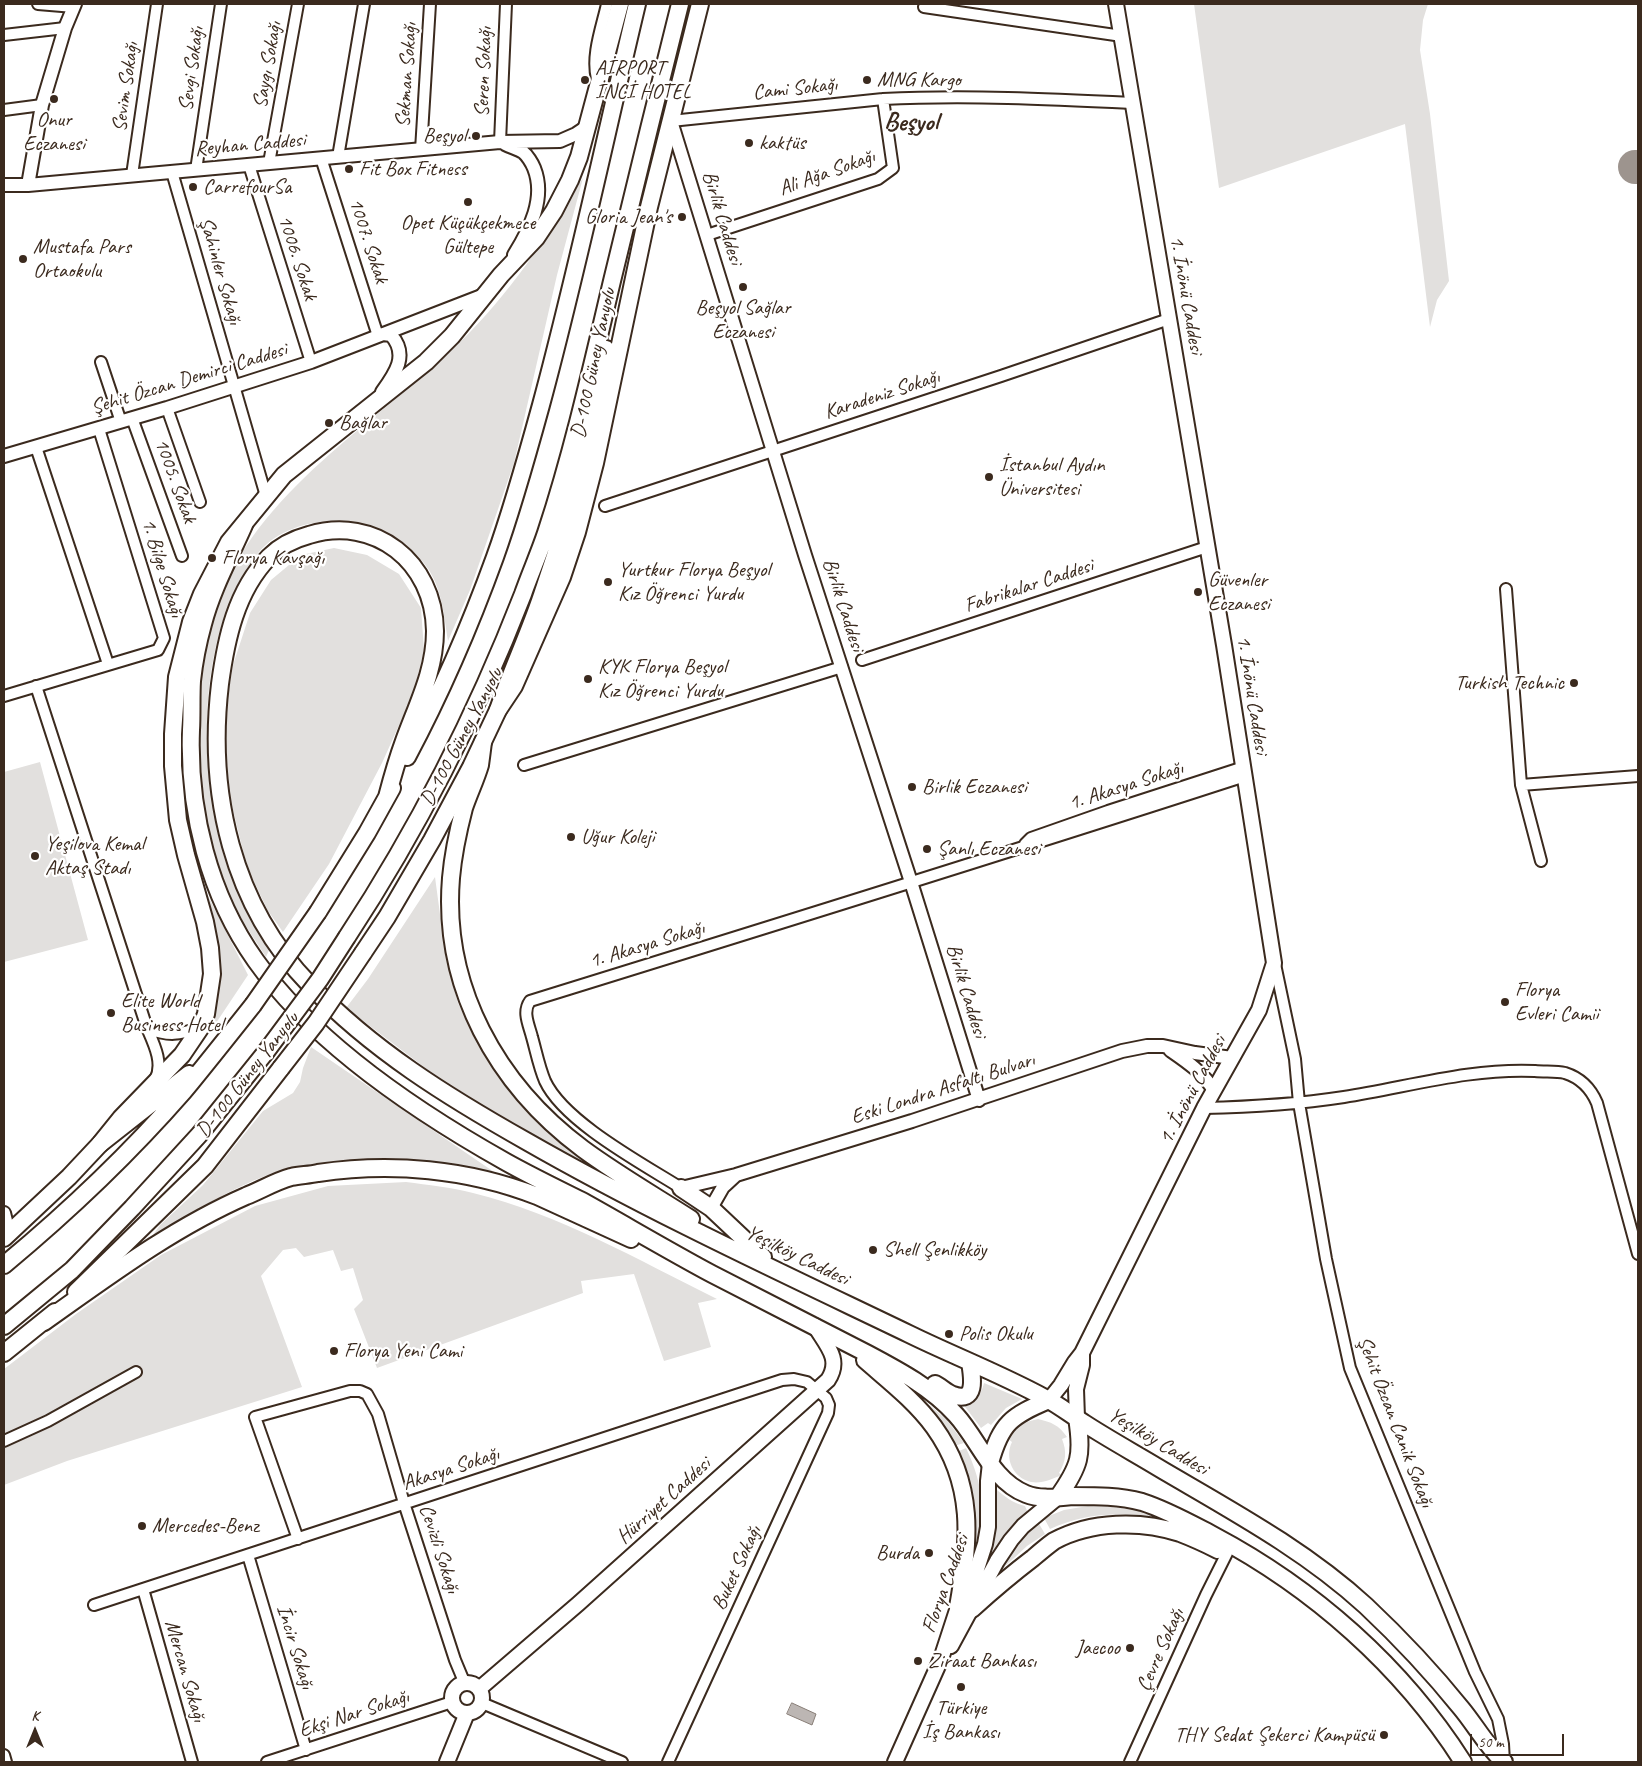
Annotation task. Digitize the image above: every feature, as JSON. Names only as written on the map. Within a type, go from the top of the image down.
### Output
[{"type":"main road","points":[[6,1236],[69,1177],[100,1144],[121,1118],[182,1055],[201,1027],[208,1001],[211,966],[205,922],[178,820],[175,795],[173,734],[176,677],[191,622],[202,594],[230,542],[284,475],[426,362],[452,336],[501,275],[536,238],[554,211],[570,180],[588,126],[620,4]]},
{"type":"main road","points":[[4,1265],[82,1197],[152,1127],[209,1060],[253,1005],[318,912],[387,797],[437,697],[466,630],[495,557],[522,473],[559,337],[637,4]]},
{"type":"main road","points":[[4,1326],[72,1270],[132,1208],[199,1135],[265,1053],[320,979],[379,888],[411,834],[453,754],[495,664],[545,535],[559,492],[680,4]]},
{"type":"main road","name":"D-100 Güney Yanyolu","points":[[4,1353],[44,1322],[93,1277],[205,1166],[316,1023],[387,917],[432,840],[498,710],[514,686],[550,608],[577,532],[597,455],[649,207],[700,4]]},
{"type":"main road","name":"1. İnönü Caddesi","points":[[1082,1353],[1204,1108],[1259,1010],[1274,963],[1245,772],[1116,4]]},
{"type":"main road","points":[[498,710],[544,590],[584,459],[602,370],[610,318],[613,280]]},
{"type":"main road","points":[[244,525],[216,586],[204,621],[192,680],[190,742],[193,795],[203,846],[220,893],[239,935],[268,977],[321,1033],[349,1058],[381,1082],[506,1162],[650,1238],[707,1271],[847,1343],[928,1389],[958,1416],[1000,1476],[1024,1493],[1042,1498],[1058,1496],[1123,1498],[1148,1504],[1181,1518],[1229,1543],[1272,1569],[1352,1632],[1399,1678],[1432,1716],[1463,1762]]},
{"type":"main road","points":[[387,797],[400,750],[432,666],[435,634],[431,602],[426,586],[408,560],[397,549],[383,541],[366,534],[348,530],[328,530],[305,536],[280,547],[266,560],[253,576],[241,596],[231,625],[223,662],[218,707],[216,755],[218,784],[228,834],[233,856],[269,932],[283,955],[336,1012],[423,1079],[494,1123],[586,1176],[684,1226],[727,1245]]},
{"type":"main road","points":[[483,742],[479,766],[458,830],[451,887],[451,912],[454,952],[467,998],[486,1042],[506,1072],[543,1114],[582,1148],[630,1181],[701,1224],[727,1245]]},
{"type":"main road","points":[[100,1144],[209,1060]]},
{"type":"main road","points":[[44,1322],[132,1260],[189,1224],[222,1207],[291,1178],[336,1170],[418,1169],[501,1184],[537,1196],[707,1271]]},
{"type":"main road","points":[[681,1188],[711,1208],[777,1270]]},
{"type":"main road","name":"Yeşilköy Caddesi","points":[[727,1245],[1049,1400],[1295,1550],[1330,1576],[1382,1621],[1437,1678],[1496,1755],[1504,1762]]},
{"type":"main road","name":"Hürriyet Caddesi","points":[[479,1689],[578,1604],[818,1391],[832,1374],[834,1362],[832,1354],[815,1326]]},
{"type":"main road","points":[[847,1343],[919,1410],[933,1426],[957,1471],[966,1505],[965,1608]]},
{"type":"main road","points":[[990,1464],[999,1436],[1008,1423],[1028,1409],[1049,1400],[1082,1353]]},
{"type":"main road","points":[[1058,1496],[1077,1467],[1080,1456],[1081,1446],[1077,1418],[1076,1389],[1082,1365],[1082,1353]]},
{"type":"main road","points":[[907,1376],[932,1382],[952,1395],[961,1397],[971,1391],[973,1383],[970,1362]]},
{"type":"main road","name":"Florya Caddesi","points":[[965,1608],[965,1595],[976,1572],[988,1527],[990,1464]]},
{"type":"main road","name":"Florya Caddesi","points":[[895,1762],[965,1608],[1011,1540],[1023,1526],[1058,1496]]},
{"type":"main road","points":[[965,1608],[1053,1542],[1072,1533],[1092,1527],[1131,1525],[1157,1527],[1179,1532],[1227,1554],[1272,1569]]},
{"type":"main road","points":[[465,1684],[475,1685],[479,1689],[482,1703],[476,1710],[467,1713],[458,1710],[452,1702],[453,1692],[456,1688],[465,1684]]},
{"type":"main road","points":[[447,1762],[467,1713]]},
{"type":"street","points":[[28,185],[42,105],[65,28],[74,5],[38,4]]},
{"type":"street","name":"Sevim Sokağı","points":[[132,175],[157,4]]},
{"type":"street","name":"Sevgi Sokağı","points":[[196,170],[220,4]]},
{"type":"street","name":"Saygı Sokağı","points":[[269,163],[298,4]]},
{"type":"street","points":[[338,157],[364,4]]},
{"type":"street","name":"Sekman Sokağı","points":[[421,150],[430,4]]},
{"type":"street","name":"Seren Sokağı","points":[[500,142],[506,4]]},
{"type":"street","points":[[598,87],[594,69],[608,4]]},
{"type":"street","points":[[924,7],[1122,36]]},
{"type":"street","points":[[4,35],[65,28]]},
{"type":"street","name":"Cami Sokağı","points":[[670,121],[883,98],[984,97],[1134,103]]},
{"type":"street","name":"Ali Ağa Sokağı","points":[[707,235],[878,179],[893,168],[883,98]]},
{"type":"street","points":[[4,110],[42,105]]},
{"type":"street","name":"Birlik Caddesi","points":[[670,121],[842,667],[912,882],[978,1100]]},
{"type":"street","name":"Reyhan Caddesi","points":[[4,185],[28,185],[500,142],[560,141],[588,126]]},
{"type":"street","points":[[500,142],[524,153],[533,164],[540,185],[538,205],[534,215],[520,244],[501,275]]},
{"type":"street","name":"1007. Sokak","points":[[321,158],[381,335]]},
{"type":"street","name":"1006. Sokak","points":[[248,165],[311,362]]},
{"type":"street","name":"Şahinler Sokağı","points":[[172,172],[266,496]]},
{"type":"street","name":"Şehit Özcan Demirci Caddesi","points":[[4,456],[99,429],[311,362],[484,296]]},
{"type":"street","name":"Karadeniz Sokağı","points":[[605,506],[1001,376],[1169,318]]},
{"type":"street","points":[[373,404],[396,373],[399,363],[400,350],[397,341],[391,335],[381,335]]},
{"type":"street","name":"1005. Sokak","points":[[101,362],[182,556]]},
{"type":"street","points":[[167,408],[200,502]]},
{"type":"street","name":"1. Bilge Sokağı","points":[[4,696],[158,650],[164,638],[99,429]]},
{"type":"street","points":[[36,447],[108,664]]},
{"type":"street","name":"Fabrikalar Caddesi","points":[[862,660],[1207,547]]},
{"type":"street","points":[[1506,588],[1521,785],[1541,861]]},
{"type":"street","points":[[524,765],[842,667]]},
{"type":"street","points":[[36,686],[147,1028],[157,1052],[157,1077],[151,1087]]},
{"type":"street","name":"1. Akasya Sokağı","points":[[681,1188],[607,1143],[570,1112],[556,1097],[545,1081],[526,1018],[526,1006],[530,1001],[1022,846],[1060,837],[1245,772]]},
{"type":"street","points":[[1521,785],[1638,776]]},
{"type":"street","name":"Şehit Özcan Canik Sokağı","points":[[1274,963],[1295,1059],[1299,1103],[1326,1259],[1350,1368],[1475,1672],[1498,1719],[1504,1762]]},
{"type":"street","points":[[147,1028],[172,1035],[201,1027]]},
{"type":"street","name":"Eski Londra Asfaltı Bulvarı","points":[[681,1188],[736,1175],[978,1100],[1122,1051],[1148,1046],[1163,1046],[1232,1058]]},
{"type":"street","points":[[1163,1046],[1192,1065],[1214,1091]]},
{"type":"street","points":[[1204,1108],[1299,1103],[1362,1094],[1432,1080],[1508,1070],[1557,1072],[1572,1076],[1585,1084],[1597,1104],[1638,1254]]},
{"type":"street","points":[[711,1208],[723,1187],[736,1175]]},
{"type":"street","points":[[4,1213],[6,1236]]},
{"type":"street","points":[[4,1441],[48,1421],[136,1372]]},
{"type":"street","name":"Akasya Sokağı","points":[[94,1605],[782,1380],[794,1379],[807,1382],[818,1391]]},
{"type":"street","name":"Cevizli Sokağı","points":[[298,1539],[255,1417],[350,1391],[360,1391],[367,1394],[378,1414],[404,1504],[455,1660],[465,1684]]},
{"type":"street","name":"Buket Sokağı","points":[[668,1762],[828,1414],[826,1398],[818,1391]]},
{"type":"street","name":"Çevre Sokağı","points":[[1130,1762],[1206,1595],[1227,1554]]},
{"type":"street","name":"İncir Sokağı","points":[[248,1555],[306,1750]]},
{"type":"street","name":"Mercan Sokağı","points":[[143,1589],[192,1762]]},
{"type":"street","name":"Ekşi Nar Sokağı","points":[[267,1762],[452,1702]]},
{"type":"street","points":[[482,1703],[622,1762]]},
{"type":"street","points":[[4,1755],[6,1762]]},
{"type":"shaded area","points":[[1194,4],[1428,4],[1423,20],[1420,50],[1430,114],[1449,281],[1437,300],[1430,327],[1405,124],[1219,188]]},
{"type":"shaded area","points":[[583,178],[557,275],[514,463],[470,590],[448,641],[439,592],[424,563],[416,555],[382,531],[367,525],[351,522],[317,522],[300,526],[285,532],[271,541],[259,552],[239,582],[224,618],[214,658],[208,699],[207,741],[210,782],[217,821],[228,860],[270,948],[266,957],[245,925],[224,881],[209,834],[204,809],[199,760],[200,703],[204,654],[216,606],[235,564],[260,527],[289,493],[322,461],[426,373],[477,325],[526,265]]},
{"type":"shaded area","points":[[334,548],[367,555],[399,574],[421,608],[424,650],[414,692],[382,763],[329,864],[283,932],[268,911],[247,867],[229,794],[224,721],[233,665],[250,613],[271,580],[301,555]]},
{"type":"shaded area","name":"Yeşilova Kemal Aktaş Stadı","points":[[40,762],[88,940],[4,962],[4,772]]},
{"type":"shaded area","points":[[435,877],[446,959],[458,1003],[471,1029],[487,1056],[544,1125],[603,1175],[498,1115],[428,1070],[346,1008],[368,979]]},
{"type":"shaded area","points":[[208,896],[248,975],[212,1029],[218,995],[217,952]]},
{"type":"shaded area","points":[[311,1047],[497,1174],[430,1163],[387,1159],[342,1160],[297,1166],[271,1174],[236,1189],[153,1235],[160,1225],[203,1185],[263,1111],[293,1093],[300,1082]]},
{"type":"shaded area","points":[[406,1182],[465,1191],[536,1213],[598,1239],[717,1299],[698,1303],[711,1347],[664,1361],[634,1274],[581,1281],[583,1293],[377,1368],[354,1309],[363,1300],[353,1268],[341,1271],[333,1250],[304,1257],[296,1248],[283,1250],[261,1276],[302,1387],[67,1461],[4,1485],[4,1369],[76,1314],[161,1255],[255,1206],[328,1186]]},
{"type":"shaded area","points":[[984,1383],[1022,1399],[1006,1408],[991,1425],[988,1423],[981,1428],[963,1404],[977,1397]]},
{"type":"shaded area","points":[[919,1396],[947,1420],[964,1443],[954,1446]]},
{"type":"shaded area","points":[[1038,1419],[1054,1425],[1067,1437],[1062,1439],[1065,1452],[1059,1473],[1062,1475],[1047,1481],[1031,1482],[1015,1472],[1009,1454],[1012,1442],[1008,1439],[1020,1425]]},
{"type":"shaded area","points":[[966,1448],[980,1488],[982,1513],[975,1555],[970,1490],[957,1452]]},
{"type":"shaded area","points":[[996,1489],[1009,1499],[1025,1506],[1028,1513],[1008,1531],[985,1570],[997,1526]]},
{"type":"shaded area","points":[[1088,1506],[1130,1510],[1155,1515],[1156,1518],[1102,1515],[1077,1520],[1050,1529],[1044,1518],[1064,1510]]},
{"type":"shaded area","points":[[1038,1522],[1045,1534],[1027,1546],[999,1572],[1015,1544]]},
{"type":"shaded area","points":[[792,1703],[816,1714],[812,1725],[787,1714]]},
{"type":"place","name":"AİRPORT İNCİ HOTEL","points":[[585,80]]},
{"type":"place","name":"MNG Kargo","points":[[867,80]]},
{"type":"place","name":"Onur Eczanesi","points":[[54,99]]},
{"type":"place","name":"Beşyol","points":[[476,136]]},
{"type":"place","name":"kaktüs","points":[[749,143]]},
{"type":"place","name":"Fit Box Fitness","points":[[349,169]]},
{"type":"place","name":"CarrefourSa","points":[[193,187]]},
{"type":"place","name":"Opet Küçükçekmece Gültepe","points":[[468,202]]},
{"type":"place","name":"Gloria Jean's","points":[[682,217]]},
{"type":"place","name":"Mustafa Pars Ortaokulu","points":[[23,259]]},
{"type":"place","name":"Beşyol Sağlar Eczanesi","points":[[743,287]]},
{"type":"place","name":"Bağlar","points":[[329,423]]},
{"type":"place","name":"İstanbul Aydın Üniversitesi","points":[[989,477]]},
{"type":"place","name":"Florya Kavşağı","points":[[212,558]]},
{"type":"place","name":"Yurtkur Florya Beşyol Kız Öğrenci Yurdu","points":[[608,582]]},
{"type":"place","name":"Güvenler Eczanesi","points":[[1198,592]]},
{"type":"place","name":"KYK Florya Beşyol Kız Öğrenci Yurdu","points":[[588,679]]},
{"type":"place","name":"Turkish Technic","points":[[1574,683]]},
{"type":"place","name":"Birlik Eczanesi","points":[[912,787]]},
{"type":"place","name":"Uğur Koleji","points":[[571,837]]},
{"type":"place","name":"Şanlı Eczanesi","points":[[927,849]]},
{"type":"place","name":"Yeşilova Kemal Aktaş Stadı","points":[[35,856]]},
{"type":"place","name":"Florya Evleri Camii","points":[[1505,1002]]},
{"type":"place","name":"Elite World Business Hotel","points":[[111,1013]]},
{"type":"place","name":"Shell Şenlikköy","points":[[873,1250]]},
{"type":"place","name":"Polis Okulu","points":[[949,1334]]},
{"type":"place","name":"Florya Yeni Cami","points":[[334,1351]]},
{"type":"place","name":"Mercedes-Benz","points":[[142,1526]]},
{"type":"place","name":"Burda","points":[[929,1553]]},
{"type":"place","name":"Jaecoo","points":[[1130,1648]]},
{"type":"place","name":"Ziraat Bankası","points":[[918,1661]]},
{"type":"place","name":"Türkiye İş Bankası","points":[[961,1687]]},
{"type":"place","name":"THY Sedat Şekerci Kampüsü","points":[[1384,1735]]},
{"type":"district","name":"Beşyol","points":[[911,123]]}]
